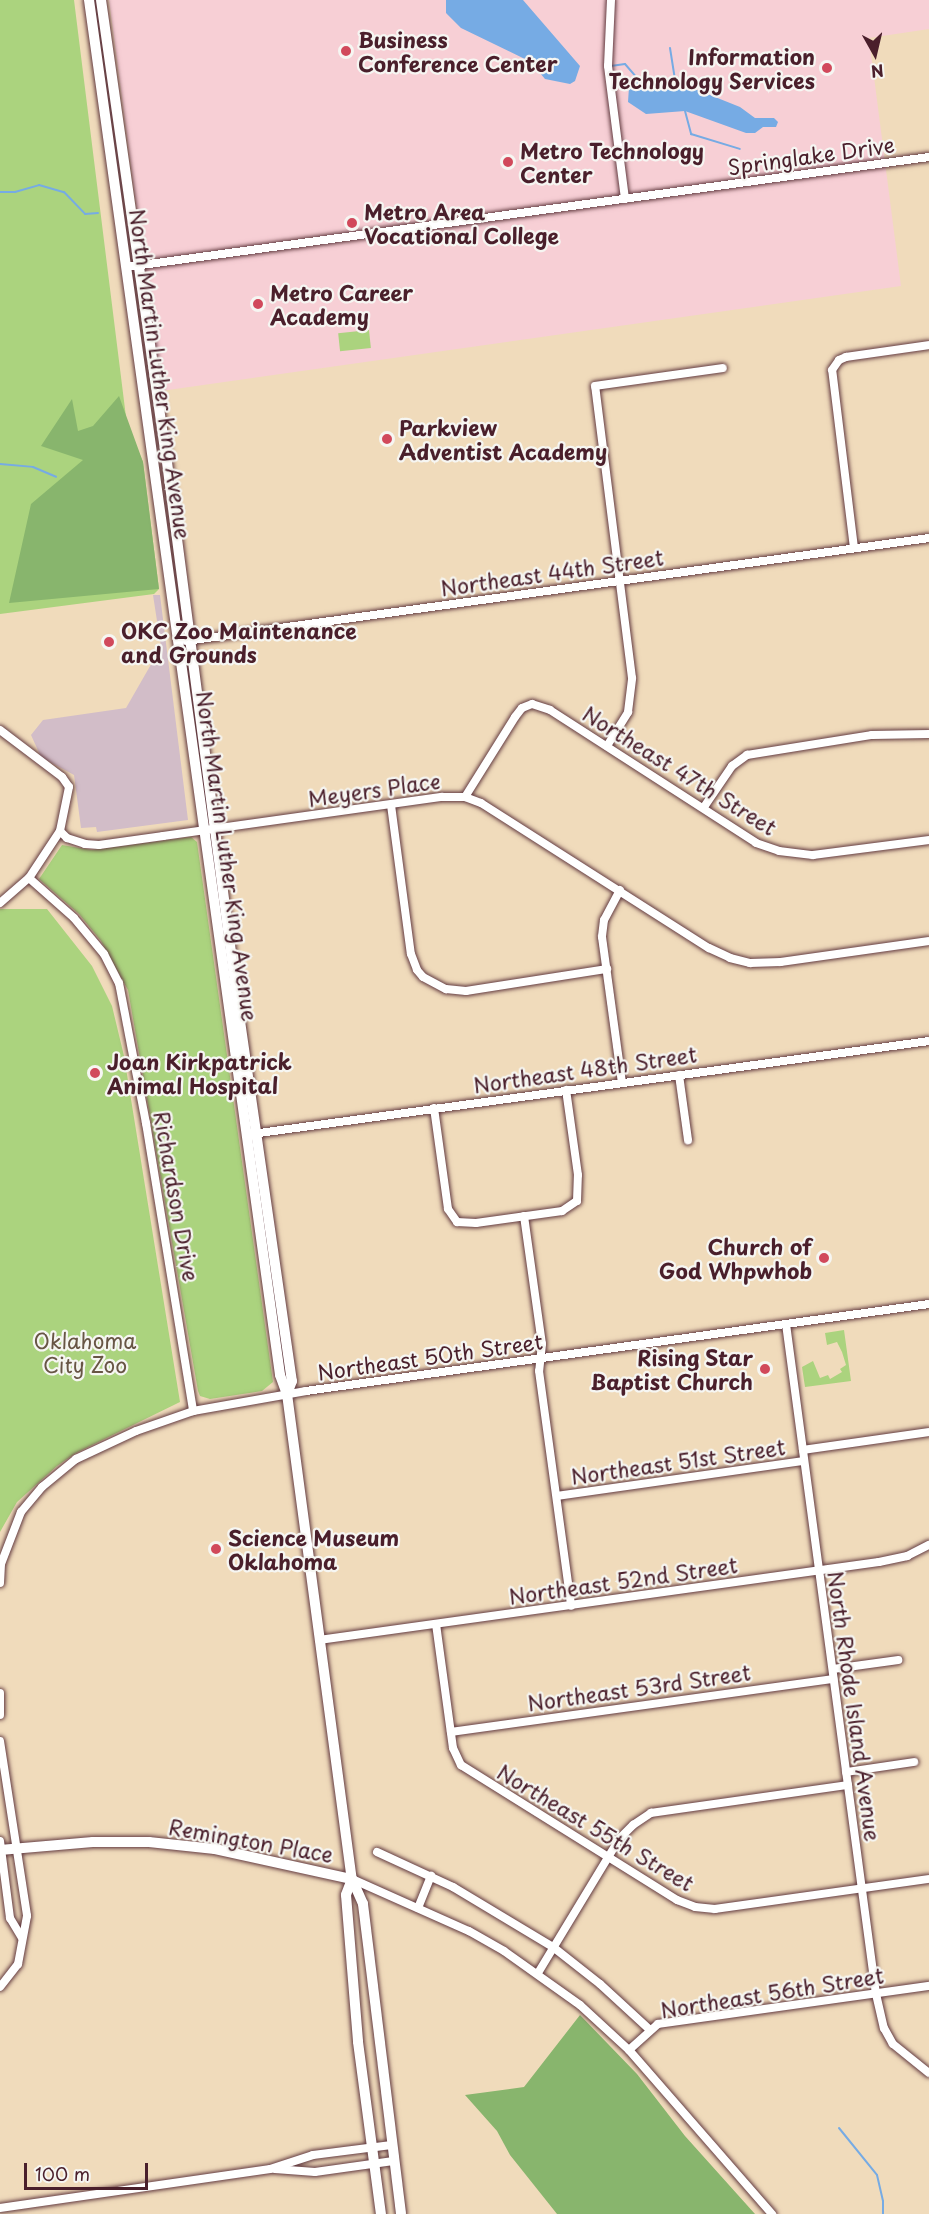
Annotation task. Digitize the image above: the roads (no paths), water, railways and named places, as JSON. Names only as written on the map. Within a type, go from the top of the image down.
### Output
[{"type":"main road","name":"North Martin Luther King Avenue","points":[[89,0],[191,640],[217,828],[281,1383],[287,1394],[352,1879],[363,1904],[401,2214]]},
{"type":"main road","name":"North Martin Luther King Avenue","points":[[100,0],[179,641],[205,831],[252,1134]]},
{"type":"main road","name":"Remington Place","points":[[0,1847],[16,1848],[93,1842],[149,1842],[234,1852],[352,1879]]},
{"type":"main road","name":"North Martin Luther King Avenue","points":[[352,1879],[346,1895],[358,2042],[381,2214]]},
{"type":"street","points":[[611,0],[608,20],[608,66],[625,199]]},
{"type":"street","name":"Springlake Drive","points":[[132,267],[929,157]]},
{"type":"street","points":[[854,548],[832,370],[839,360],[846,357],[929,345]]},
{"type":"street","points":[[607,746],[632,702],[632,678],[595,386],[723,368]]},
{"type":"street","name":"Northeast 44th Street","points":[[179,641],[929,538]]},
{"type":"street","name":"Northeast 47th Street","points":[[465,797],[515,717],[526,706],[532,704],[550,710],[704,807],[756,843],[795,855],[813,855],[929,840]]},
{"type":"street","points":[[0,730],[54,770],[69,788],[60,831],[29,878],[0,903]]},
{"type":"street","points":[[704,807],[732,766],[747,755],[872,735],[929,734]]},
{"type":"street","name":"Meyers Place","points":[[60,831],[67,838],[85,844],[99,845],[442,797],[465,797],[481,803],[709,948],[730,958],[750,963],[781,962],[929,941]]},
{"type":"street","points":[[391,805],[411,954],[417,970],[423,977],[446,989],[466,991],[607,969]]},
{"type":"street","name":"Richardson Drive","points":[[29,878],[74,918],[104,954],[118,983],[144,1113],[193,1411]]},
{"type":"street","points":[[620,890],[608,909],[603,928],[622,1083]]},
{"type":"street","name":"Northeast 48th Street","points":[[252,1134],[929,1041]]},
{"type":"street","points":[[679,1075],[688,1140]]},
{"type":"street","points":[[434,1108],[445,1198],[454,1220],[464,1224],[561,1211],[577,1201],[578,1175],[566,1090]]},
{"type":"street","points":[[524,1216],[542,1344],[539,1371],[571,1606]]},
{"type":"street","name":"Northeast 50th Street","points":[[0,1583],[1,1564],[21,1512],[42,1487],[76,1459],[136,1431],[193,1411],[287,1394],[929,1304]]},
{"type":"street","name":"North Rhode Island Avenue","points":[[786,1324],[876,1994],[884,2028],[893,2044],[929,2073]]},
{"type":"street","name":"Northeast 51st Street","points":[[803,1450],[929,1432]]},
{"type":"street","name":"Northeast 51st Street","points":[[557,1496],[804,1461]]},
{"type":"street","name":"Northeast 52nd Street","points":[[319,1640],[894,1560],[929,1545]]},
{"type":"street","name":"Northeast 55th Street","points":[[436,1624],[454,1754],[465,1769],[677,1900],[704,1908],[929,1879]]},
{"type":"street","name":"Northeast 53rd Street","points":[[450,1732],[833,1674],[898,1660]]},
{"type":"street","points":[[0,1693],[0,1715]]},
{"type":"street","points":[[0,1741],[27,1916],[18,1964],[0,1987]]},
{"type":"street","points":[[846,1772],[914,1762]]},
{"type":"street","points":[[538,1973],[619,1839],[633,1825],[651,1813],[848,1785]]},
{"type":"street","points":[[0,1847],[10,1918],[22,1938]]},
{"type":"street","points":[[377,1852],[431,1876],[491,1908],[554,1947],[600,1984],[650,2030]]},
{"type":"street","points":[[418,1908],[431,1876]]},
{"type":"street","points":[[352,1879],[469,1931],[538,1973],[579,2005],[629,2050],[772,2214]]},
{"type":"street","name":"Northeast 56th Street","points":[[629,2050],[658,2024],[929,1986]]},
{"type":"street","points":[[0,2208],[270,2169],[313,2155],[391,2145]]},
{"type":"street","points":[[270,2169],[315,2172],[393,2161]]},
{"type":"water","points":[[446,0],[523,0],[580,66],[575,81],[570,84],[545,79],[531,62],[461,28],[446,13]]},
{"type":"water","points":[[637,78],[675,81],[740,107],[755,118],[774,118],[778,122],[776,127],[763,127],[755,133],[746,133],[685,111],[646,114],[628,102],[629,87]]},
{"type":"waterway","points":[[670,48],[675,81]]},
{"type":"waterway","points":[[611,66],[625,64],[637,78]]},
{"type":"waterway","points":[[685,111],[691,134],[740,149]]},
{"type":"waterway","points":[[0,192],[15,192],[39,185],[64,192],[85,214],[98,213]]},
{"type":"waterway","points":[[0,464],[33,467],[56,477]]},
{"type":"waterway","points":[[839,2128],[877,2175],[883,2201],[883,2214]]},
{"type":"place","name":"Business Conference Center","points":[[346,51]]},
{"type":"place","name":"Information Technology Services","points":[[827,68]]},
{"type":"place","name":"Metro Technology Center","points":[[508,162]]},
{"type":"place","name":"Metro Area Vocational College","points":[[352,223]]},
{"type":"place","name":"Metro Career Academy","points":[[258,304]]},
{"type":"place","name":"Parkview Adventist Academy","points":[[387,439]]},
{"type":"place","name":"OKC Zoo Maintenance and Grounds","points":[[109,642]]},
{"type":"place","name":"Joan Kirkpatrick Animal Hospital","points":[[95,1073]]},
{"type":"place","name":"Church of God Whpwhob","points":[[824,1258]]},
{"type":"place","name":"Rising Star Baptist Church","points":[[765,1369]]},
{"type":"place","name":"Science Museum Oklahoma","points":[[216,1549]]},
{"type":"park label","name":"Oklahoma City Zoo","points":[[85,1352]]}]
